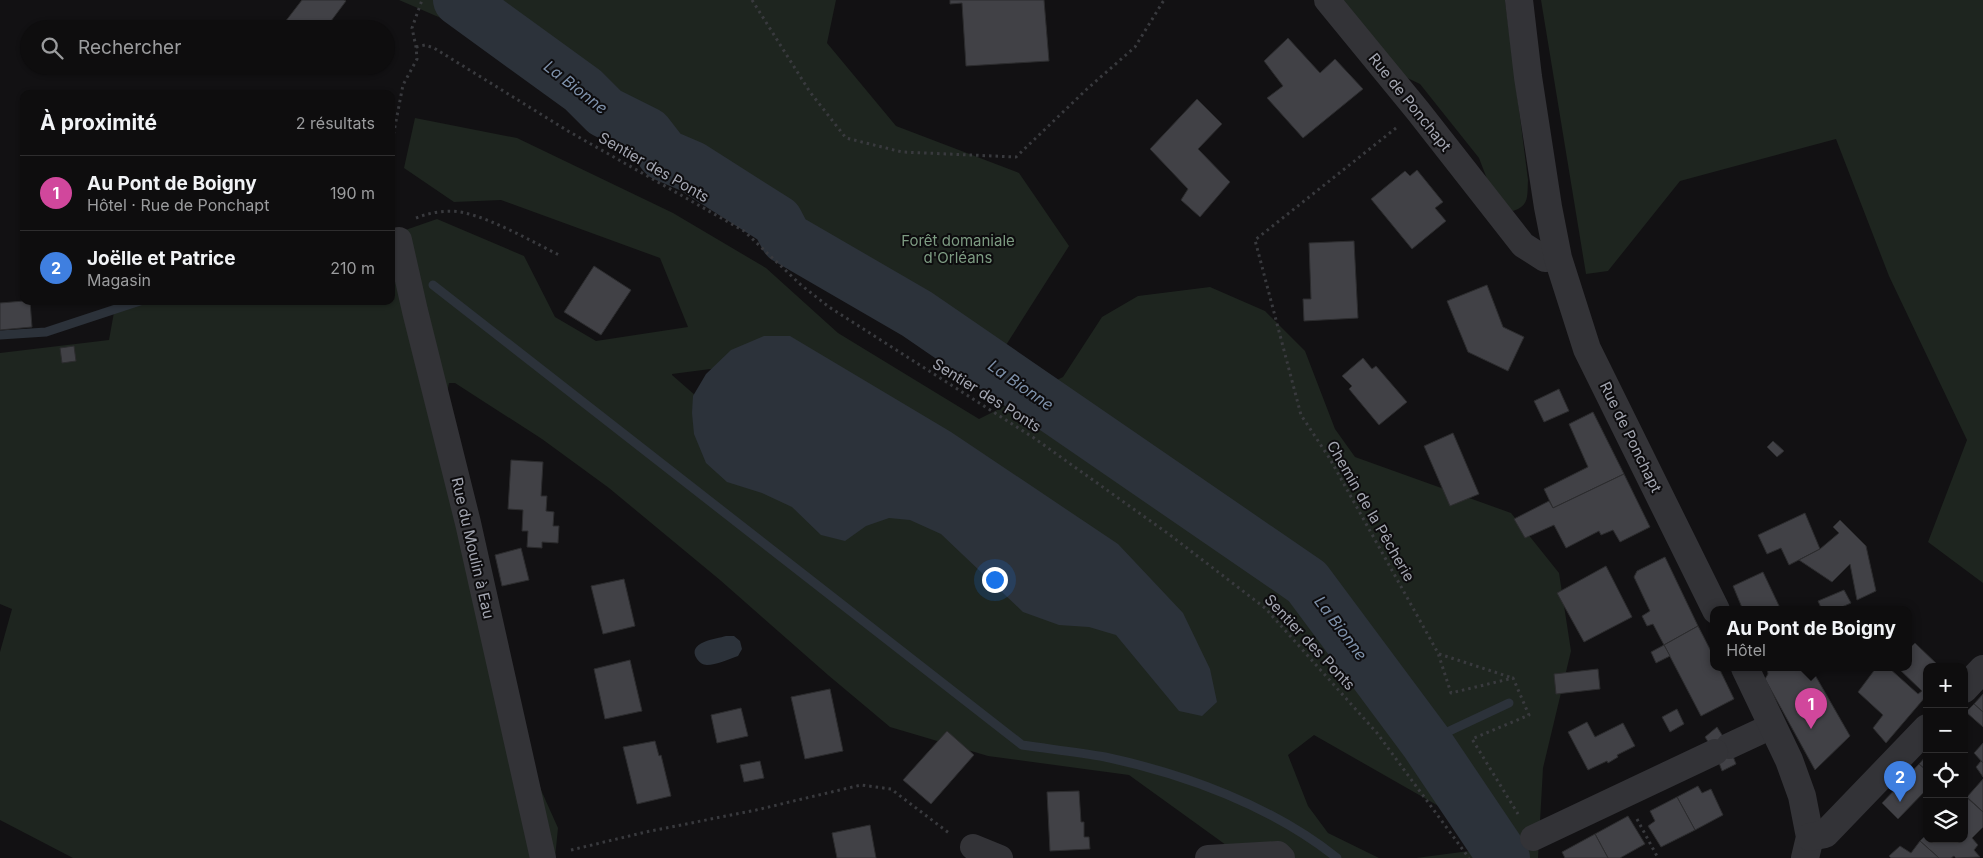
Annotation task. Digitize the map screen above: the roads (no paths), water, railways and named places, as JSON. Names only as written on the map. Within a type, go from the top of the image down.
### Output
[{"type":"street","name":"Rue de Ponchapt","points":[[1327,0],[1418,111],[1523,245],[1545,259],[1558,258]]},
{"type":"street","name":"Rue de Ponchapt","points":[[1519,0],[1529,87],[1558,258],[1587,348],[1714,606]]},
{"type":"street","name":"Rue du Moulin à Eau","points":[[399,240],[414,311],[468,523],[543,858]]},
{"type":"street","points":[[1968,685],[1983,669]]},
{"type":"street","points":[[1746,671],[1789,760],[1802,796],[1807,848]]},
{"type":"street","points":[[1533,838],[1772,726]]},
{"type":"street","points":[[1807,848],[1826,834],[1923,732]]},
{"type":"street","points":[[973,847],[1000,858]]},
{"type":"street","points":[[1208,858],[1278,854],[1282,858]]},
{"type":"waterway","name":"La Bionne","points":[[459,0],[583,90],[605,112],[647,133],[664,155],[692,167],[777,221],[786,238],[917,314],[1307,582],[1426,742],[1504,858]]},
{"type":"waterway","points":[[433,285],[1022,745],[1105,757],[1135,764],[1227,794],[1285,823],[1312,839],[1337,858]]},
{"type":"waterway","points":[[0,335],[46,332],[128,305]]},
{"type":"waterway","points":[[1426,742],[1509,703]]},
{"type":"place","name":"Au Pont de Boigny","points":[[1811,729]]},
{"type":"place","name":"Joëlle et Patrice","points":[[1900,802]]},
{"type":"park label","name":"Forêt domaniale d'Orléans","points":[[958,248]]}]
